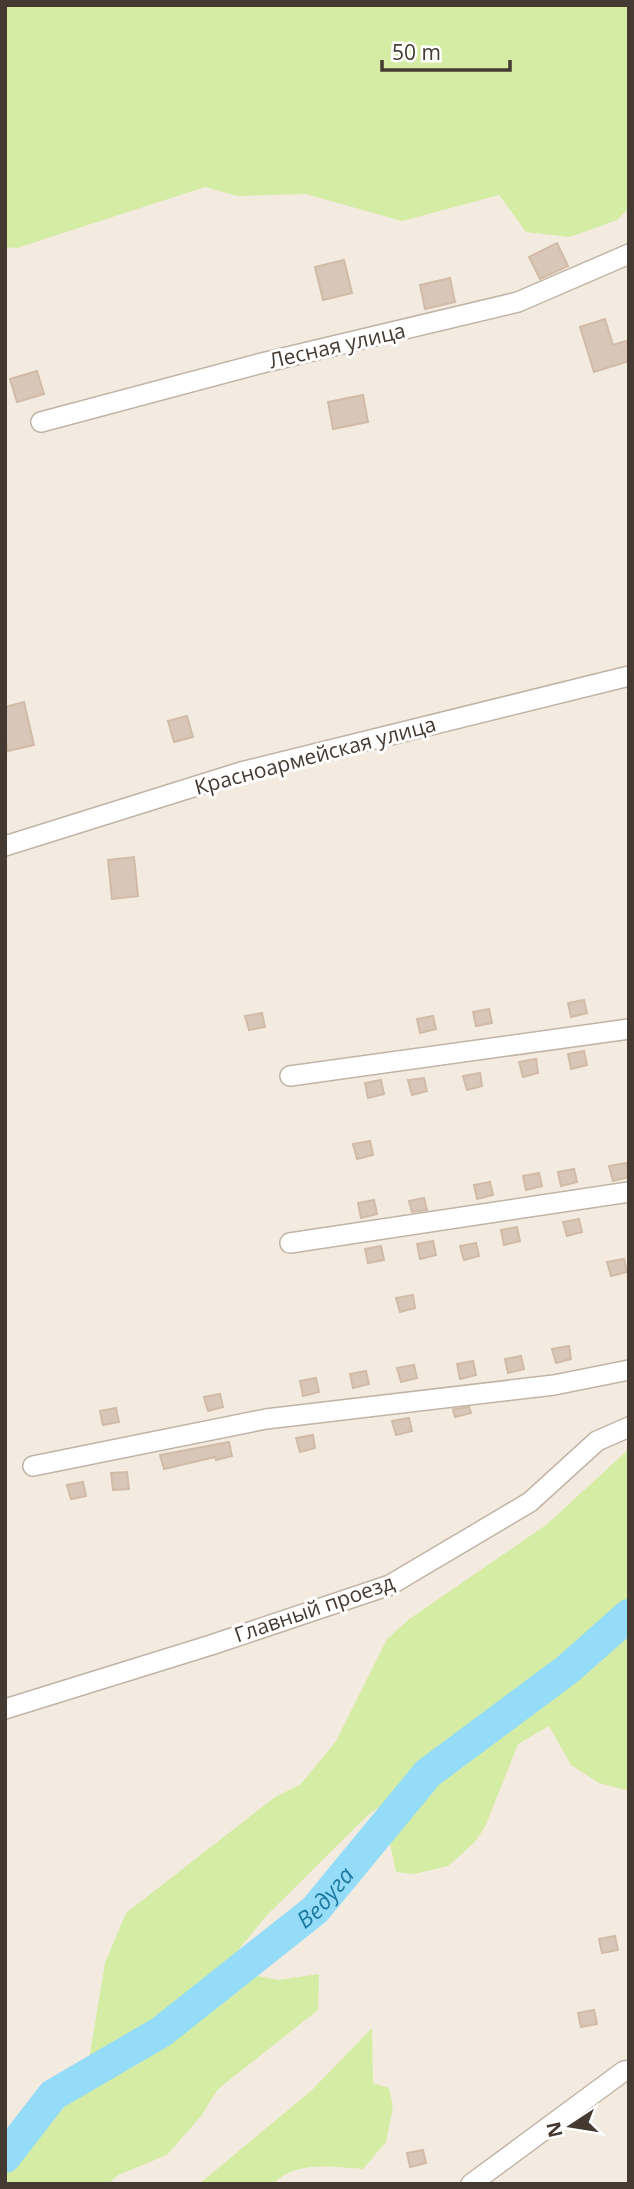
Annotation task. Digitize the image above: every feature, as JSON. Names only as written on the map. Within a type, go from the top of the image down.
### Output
[{"type":"street","name":"Лесная улица","points":[[41,422],[262,363],[517,302],[629,254]]},
{"type":"street","name":"Красноармейская улица","points":[[5,846],[241,772],[629,676]]},
{"type":"street","points":[[290,1076],[629,1029]]},
{"type":"street","points":[[290,1243],[629,1192]]},
{"type":"street","points":[[33,1466],[266,1419],[554,1385],[629,1370]]},
{"type":"street","name":"Главный проезд","points":[[5,1709],[390,1585],[530,1502],[597,1441],[629,1427]]},
{"type":"street","points":[[471,2184],[624,2071],[629,2070]]},
{"type":"green space","points":[[5,5],[629,5],[629,208],[617,220],[570,237],[526,232],[499,195],[402,221],[306,194],[237,196],[205,187],[17,248],[5,247]]},
{"type":"green space","points":[[629,1449],[629,1791],[599,1783],[571,1765],[549,1726],[518,1744],[485,1827],[474,1843],[448,1866],[414,1874],[396,1872],[382,1805],[368,1815],[266,1916],[223,1969],[278,1980],[319,1974],[318,2010],[218,2089],[201,2116],[167,2155],[118,2175],[108,2184],[5,2184],[5,2131],[55,2116],[76,2096],[87,2071],[105,1963],[126,1913],[275,1797],[301,1784],[336,1741],[387,1639],[408,1620],[546,1525]]},
{"type":"green space","points":[[372,2028],[373,2083],[389,2088],[393,2107],[386,2142],[363,2169],[304,2168],[282,2176],[273,2184],[199,2184],[312,2090]]},
{"type":"building","points":[[557,243],[568,266],[540,279],[529,257]]},
{"type":"building","points":[[344,260],[352,293],[323,300],[315,267]]},
{"type":"building","points":[[450,278],[455,302],[425,309],[420,285]]},
{"type":"building","points":[[605,319],[613,345],[629,340],[629,361],[594,372],[580,327]]},
{"type":"building","points":[[37,371],[44,394],[17,402],[10,379]]},
{"type":"building","points":[[363,395],[368,422],[333,429],[328,402]]},
{"type":"building","points":[[24,702],[34,745],[8,751],[5,738],[5,707]]},
{"type":"building","points":[[187,716],[193,737],[174,742],[168,721]]},
{"type":"building","points":[[134,857],[138,896],[112,899],[108,860]]},
{"type":"building","points":[[584,1000],[587,1013],[571,1017],[568,1003]]},
{"type":"building","points":[[489,1009],[492,1023],[476,1026],[473,1012]]},
{"type":"building","points":[[262,1013],[265,1027],[249,1030],[245,1016]]},
{"type":"building","points":[[433,1016],[436,1029],[420,1033],[417,1019]]},
{"type":"building","points":[[584,1051],[587,1065],[571,1069],[568,1054]]},
{"type":"building","points":[[536,1059],[538,1073],[523,1077],[519,1062]]},
{"type":"building","points":[[480,1073],[482,1086],[467,1090],[463,1076]]},
{"type":"building","points":[[424,1078],[427,1091],[412,1095],[408,1080]]},
{"type":"building","points":[[381,1080],[384,1094],[368,1098],[365,1083]]},
{"type":"building","points":[[370,1141],[373,1155],[357,1159],[353,1144]]},
{"type":"building","points":[[626,1163],[629,1177],[613,1181],[609,1166]]},
{"type":"building","points":[[574,1169],[577,1182],[561,1186],[558,1172]]},
{"type":"building","points":[[539,1173],[542,1186],[526,1190],[523,1176]]},
{"type":"building","points":[[490,1182],[493,1195],[477,1199],[474,1185]]},
{"type":"building","points":[[424,1198],[427,1210],[412,1212],[409,1201]]},
{"type":"building","points":[[374,1200],[377,1214],[361,1218],[358,1203]]},
{"type":"building","points":[[579,1219],[582,1232],[567,1236],[563,1222]]},
{"type":"building","points":[[517,1227],[520,1241],[504,1245],[501,1230]]},
{"type":"building","points":[[433,1241],[436,1255],[420,1259],[417,1244]]},
{"type":"building","points":[[476,1243],[479,1256],[464,1260],[460,1246]]},
{"type":"building","points":[[381,1246],[384,1260],[368,1263],[365,1249]]},
{"type":"building","points":[[624,1259],[627,1272],[611,1276],[607,1262]]},
{"type":"building","points":[[413,1295],[415,1308],[400,1312],[396,1298]]},
{"type":"building","points":[[569,1346],[571,1359],[556,1363],[552,1349]]},
{"type":"building","points":[[521,1356],[524,1369],[508,1373],[505,1359]]},
{"type":"building","points":[[473,1361],[476,1375],[460,1379],[457,1364]]},
{"type":"building","points":[[414,1365],[417,1378],[401,1382],[397,1368]]},
{"type":"building","points":[[366,1371],[369,1384],[353,1388],[350,1374]]},
{"type":"building","points":[[316,1378],[319,1392],[303,1396],[300,1381]]},
{"type":"building","points":[[220,1394],[223,1407],[208,1411],[204,1397]]},
{"type":"building","points":[[469,1407],[471,1413],[455,1417],[453,1409]]},
{"type":"building","points":[[116,1408],[119,1422],[103,1425],[100,1411]]},
{"type":"building","points":[[409,1418],[412,1431],[396,1435],[392,1421]]},
{"type":"building","points":[[313,1435],[315,1448],[300,1452],[296,1438]]},
{"type":"building","points":[[229,1442],[232,1456],[216,1460],[215,1457],[164,1469],[160,1455]]},
{"type":"building","points":[[127,1472],[129,1489],[113,1490],[111,1473]]},
{"type":"building","points":[[83,1482],[86,1496],[71,1499],[67,1485]]},
{"type":"building","points":[[615,1936],[618,1950],[602,1953],[599,1939]]},
{"type":"building","points":[[594,2010],[597,2024],[581,2027],[578,2013]]},
{"type":"building","points":[[423,2150],[426,2163],[410,2167],[407,2153]]},
{"type":"waterway","name":"Ведуга","points":[[5,2157],[53,2095],[161,2032],[315,1910],[428,1773],[568,1669],[629,1615]]}]
